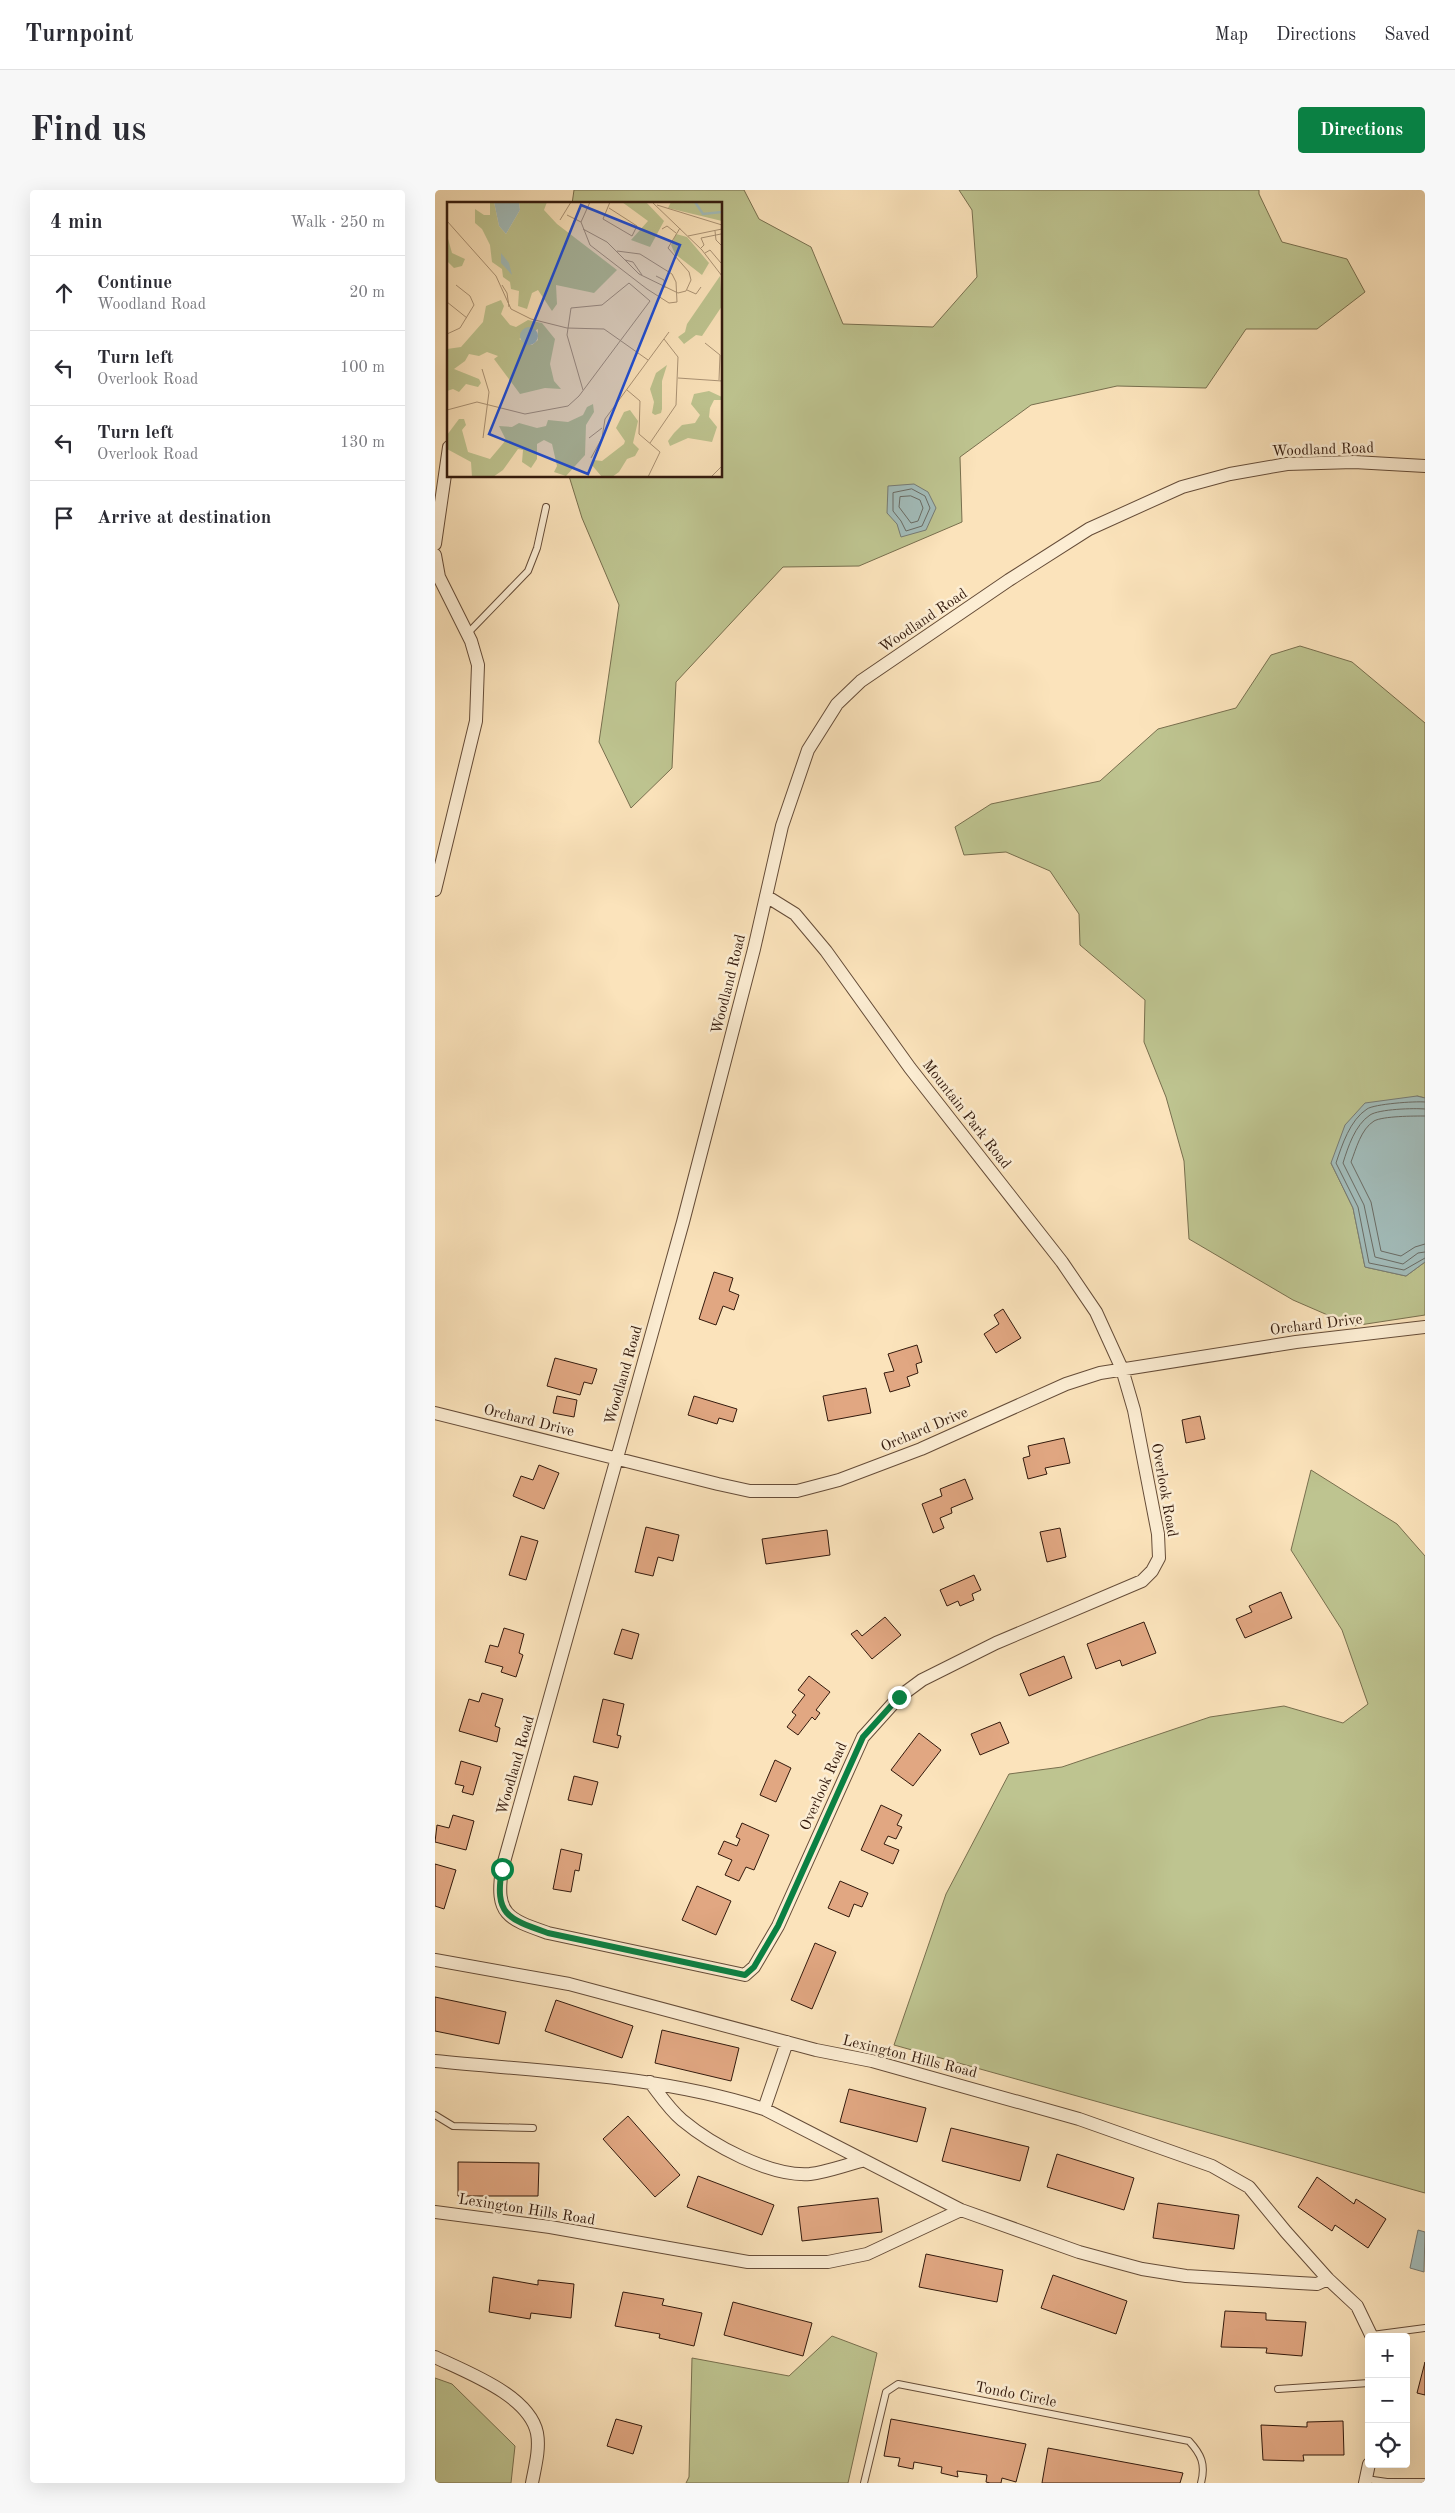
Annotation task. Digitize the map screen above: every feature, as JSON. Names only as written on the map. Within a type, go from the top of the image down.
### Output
[{"type":"street","points":[[435,544],[447,461]]},
{"type":"street","name":"Woodland Road","points":[[504,1910],[498,1892],[502,1869],[544,1727],[685,1213],[782,826],[808,750],[837,704],[861,681],[1009,580],[1089,529],[1182,487],[1221,476],[1287,464],[1354,462],[1425,466]]},
{"type":"street","points":[[435,555],[437,577],[467,634],[478,665],[476,722],[435,890]]},
{"type":"street","name":"Mountain Park Road","points":[[766,896],[795,914],[825,951],[910,1068],[1062,1262],[1096,1312],[1122,1369]]},
{"type":"street","name":"Orchard Drive","points":[[435,1413],[750,1491],[797,1491],[839,1480],[921,1449],[1066,1384],[1122,1369],[1296,1342],[1425,1326]]},
{"type":"street","name":"Overlook Road","points":[[504,1910],[519,1923],[548,1933],[745,1975],[754,1967],[778,1926],[863,1737],[899,1697],[922,1680],[996,1642],[1141,1582],[1152,1571],[1159,1558],[1158,1534],[1134,1410],[1122,1369]]},
{"type":"street","name":"Lexington Hills Road","points":[[435,1960],[569,1984],[787,2042],[872,2061],[1079,2119],[1212,2166],[1249,2187],[1328,2279],[1357,2306],[1370,2333]]},
{"type":"street","points":[[765,2109],[787,2042]]},
{"type":"street","points":[[435,2061],[650,2082],[690,2089],[765,2109],[862,2161],[961,2210],[1079,2252],[1143,2269],[1186,2276],[1317,2284],[1328,2279]]},
{"type":"street","points":[[650,2082],[668,2106],[705,2136],[765,2166],[782,2172],[810,2174],[862,2161]]},
{"type":"street","name":"Lexington Hills Road","points":[[435,2212],[550,2227],[748,2262],[828,2262],[867,2254],[961,2210]]},
{"type":"street","points":[[435,2357],[499,2388],[526,2411],[537,2432],[537,2454],[532,2483]]},
{"type":"street","points":[[1366,2481],[1368,2468]]},
{"type":"lane","points":[[467,634],[528,571],[537,548],[546,506]]},
{"type":"lane","points":[[435,2115],[453,2126],[533,2128]]},
{"type":"lane","points":[[1392,2333],[1425,2328]]},
{"type":"lane","points":[[1277,2389],[1365,2383]]},
{"type":"lane","name":"Tondo Circle","points":[[864,2483],[886,2392],[898,2384],[1189,2441],[1201,2454],[1203,2476],[1201,2483]]},
{"type":"lane","points":[[1366,2481],[1425,2482]]},
{"type":"green space","points":[[574,190],[744,190],[759,219],[811,247],[843,324],[933,327],[977,277],[972,210],[959,190],[1259,190],[1259,194],[1282,242],[1347,259],[1365,292],[1317,329],[1246,329],[1206,388],[1117,386],[1031,405],[960,457],[962,522],[859,566],[783,567],[676,682],[672,768],[631,808],[599,742],[619,605],[582,518],[570,478],[723,478],[723,202],[572,202]]},
{"type":"green space","points":[[1300,646],[1352,662],[1425,723],[1425,1098],[1417,1096],[1331,1163],[1353,1208],[1365,1267],[1406,1276],[1425,1262],[1425,1315],[1353,1326],[1293,1300],[1189,1239],[1184,1161],[1166,1097],[1144,1042],[1145,1000],[1080,945],[1079,914],[1050,871],[1006,852],[964,855],[955,827],[991,804],[1100,781],[1158,729],[1236,708],[1271,655]]},
{"type":"green space","points":[[1311,1470],[1397,1524],[1425,1556],[1425,2193],[894,2045],[946,1894],[1009,1774],[1062,1767],[1210,1717],[1284,1706],[1343,1723],[1368,1704],[1342,1630],[1291,1550]]},
{"type":"green space","points":[[832,2336],[877,2353],[848,2483],[686,2483],[689,2477],[692,2358],[789,2376]]},
{"type":"green space","points":[[435,2378],[452,2384],[515,2446],[511,2483],[435,2483]]},
{"type":"water","points":[[914,484],[928,492],[936,508],[926,530],[901,537],[897,524],[887,513],[888,486]]},
{"type":"water","points":[[1417,1096],[1425,1098],[1425,1262],[1406,1276],[1365,1267],[1353,1208],[1331,1163],[1345,1125],[1365,1103]]},
{"type":"water","points":[[1418,2230],[1425,2232],[1424,2272],[1410,2268]]},
{"type":"building","points":[[714,1272],[733,1278],[729,1291],[739,1295],[734,1310],[723,1306],[716,1325],[699,1319]]},
{"type":"building","points":[[1003,1309],[1021,1338],[996,1353],[984,1334],[999,1324],[994,1315]]},
{"type":"building","points":[[917,1345],[922,1362],[916,1364],[918,1373],[907,1377],[910,1386],[890,1392],[884,1373],[894,1371],[888,1354]]},
{"type":"building","points":[[555,1358],[597,1369],[592,1384],[584,1382],[580,1395],[547,1386]]},
{"type":"building","points":[[866,1388],[871,1413],[828,1421],[823,1396]]},
{"type":"building","points":[[557,1396],[577,1400],[574,1417],[553,1413]]},
{"type":"building","points":[[694,1396],[737,1409],[733,1422],[719,1418],[717,1424],[688,1415]]},
{"type":"building","points":[[1200,1416],[1205,1439],[1186,1443],[1182,1420]]},
{"type":"building","points":[[1064,1438],[1070,1463],[1045,1468],[1047,1474],[1028,1479],[1023,1458],[1030,1456],[1028,1446]]},
{"type":"building","points":[[539,1465],[559,1473],[544,1509],[513,1496],[521,1476],[533,1480]]},
{"type":"building","points":[[965,1479],[973,1499],[951,1508],[952,1513],[940,1518],[944,1528],[933,1533],[922,1504],[942,1496],[940,1489]]},
{"type":"building","points":[[646,1527],[679,1535],[673,1561],[658,1557],[653,1576],[635,1572]]},
{"type":"building","points":[[1060,1528],[1066,1557],[1047,1562],[1040,1532]]},
{"type":"building","points":[[827,1530],[830,1555],[766,1564],[762,1539]]},
{"type":"building","points":[[521,1536],[538,1541],[526,1580],[509,1575]]},
{"type":"building","points":[[974,1575],[981,1590],[972,1594],[974,1600],[960,1606],[958,1601],[947,1606],[940,1590]]},
{"type":"building","points":[[1281,1592],[1292,1618],[1245,1638],[1236,1619],[1252,1612],[1249,1606]]},
{"type":"building","points":[[885,1617],[901,1635],[872,1659],[851,1634],[857,1630],[862,1636]]},
{"type":"building","points":[[1144,1622],[1156,1653],[1122,1666],[1120,1660],[1096,1669],[1087,1644]]},
{"type":"building","points":[[504,1628],[524,1634],[519,1653],[523,1655],[516,1677],[501,1672],[503,1667],[485,1662],[490,1645],[498,1647]]},
{"type":"building","points":[[622,1629],[639,1634],[632,1659],[614,1654]]},
{"type":"building","points":[[1064,1656],[1072,1678],[1029,1696],[1020,1674]]},
{"type":"building","points":[[809,1676],[830,1692],[816,1710],[820,1713],[815,1720],[812,1717],[798,1735],[787,1727],[796,1715],[792,1712],[805,1695],[798,1690]]},
{"type":"building","points":[[482,1693],[503,1699],[495,1726],[500,1728],[497,1742],[459,1731],[469,1699],[479,1702]]},
{"type":"building","points":[[603,1699],[624,1704],[617,1735],[621,1736],[618,1748],[593,1742]]},
{"type":"building","points":[[1000,1722],[1009,1743],[980,1755],[971,1734]]},
{"type":"building","points":[[919,1733],[941,1750],[913,1786],[891,1770]]},
{"type":"building","points":[[775,1760],[791,1768],[776,1802],[760,1795]]},
{"type":"building","points":[[461,1761],[481,1767],[473,1795],[462,1792],[464,1786],[455,1784]]},
{"type":"building","points":[[574,1776],[598,1782],[592,1805],[568,1800]]},
{"type":"building","points":[[881,1805],[902,1815],[897,1825],[902,1827],[896,1839],[888,1836],[884,1844],[899,1850],[893,1864],[861,1850]]},
{"type":"building","points":[[453,1815],[474,1821],[466,1850],[435,1842],[437,1825],[449,1828]]},
{"type":"building","points":[[742,1823],[769,1835],[754,1870],[746,1867],[739,1881],[725,1875],[732,1860],[718,1854],[724,1841],[737,1846],[740,1839],[736,1837]]},
{"type":"building","points":[[561,1849],[582,1854],[579,1871],[575,1870],[571,1892],[553,1889]]},
{"type":"building","points":[[435,1864],[456,1870],[444,1909],[435,1906]]},
{"type":"building","points":[[840,1881],[868,1893],[862,1907],[854,1904],[849,1917],[828,1908]]},
{"type":"building","points":[[697,1886],[731,1901],[716,1935],[682,1920]]},
{"type":"building","points":[[815,1943],[836,1952],[812,2009],[791,2000]]},
{"type":"building","points":[[435,1997],[506,2012],[499,2044],[435,2031]]},
{"type":"building","points":[[556,2000],[633,2026],[622,2058],[545,2031]]},
{"type":"building","points":[[662,2030],[739,2048],[731,2081],[655,2063]]},
{"type":"building","points":[[849,2089],[926,2108],[917,2142],[840,2122]]},
{"type":"building","points":[[628,2116],[680,2175],[655,2197],[603,2139]]},
{"type":"building","points":[[951,2128],[1029,2147],[1020,2181],[942,2161]]},
{"type":"building","points":[[1057,2154],[1134,2178],[1124,2210],[1047,2187]]},
{"type":"building","points":[[458,2162],[539,2163],[538,2196],[458,2196]]},
{"type":"building","points":[[698,2176],[774,2205],[762,2235],[687,2207]]},
{"type":"building","points":[[1317,2177],[1354,2204],[1356,2199],[1386,2219],[1368,2248],[1335,2225],[1332,2231],[1298,2207]]},
{"type":"building","points":[[878,2198],[882,2232],[802,2241],[798,2207]]},
{"type":"building","points":[[1158,2203],[1239,2215],[1234,2249],[1153,2238]]},
{"type":"building","points":[[926,2254],[1003,2270],[997,2302],[919,2287]]},
{"type":"building","points":[[1053,2275],[1127,2301],[1116,2334],[1041,2308]]},
{"type":"building","points":[[493,2277],[538,2285],[538,2280],[574,2284],[571,2318],[531,2313],[530,2319],[489,2312]]},
{"type":"building","points":[[623,2292],[664,2299],[662,2305],[702,2313],[694,2346],[659,2338],[660,2334],[615,2326]]},
{"type":"building","points":[[733,2302],[812,2323],[803,2356],[724,2335]]},
{"type":"building","points":[[1225,2311],[1266,2313],[1266,2320],[1306,2322],[1302,2356],[1266,2353],[1267,2348],[1221,2347]]},
{"type":"building","points":[[1425,2362],[1425,2395],[1417,2393]]},
{"type":"building","points":[[616,2419],[642,2426],[633,2454],[607,2446]]},
{"type":"building","points":[[891,2419],[1026,2444],[1016,2482],[1002,2478],[1001,2483],[990,2483],[986,2482],[987,2475],[957,2471],[958,2477],[941,2473],[942,2467],[914,2462],[913,2469],[898,2466],[900,2458],[884,2456]]},
{"type":"building","points":[[1343,2421],[1344,2455],[1303,2455],[1304,2461],[1263,2460],[1261,2425],[1307,2427],[1307,2422]]},
{"type":"building","points":[[1048,2448],[1183,2473],[1180,2483],[1042,2483]]},
{"type":"route","points":[[502,1869],[498,1892],[504,1910],[519,1923],[548,1933],[745,1975],[754,1967],[778,1926],[863,1737],[899,1697]]}]
